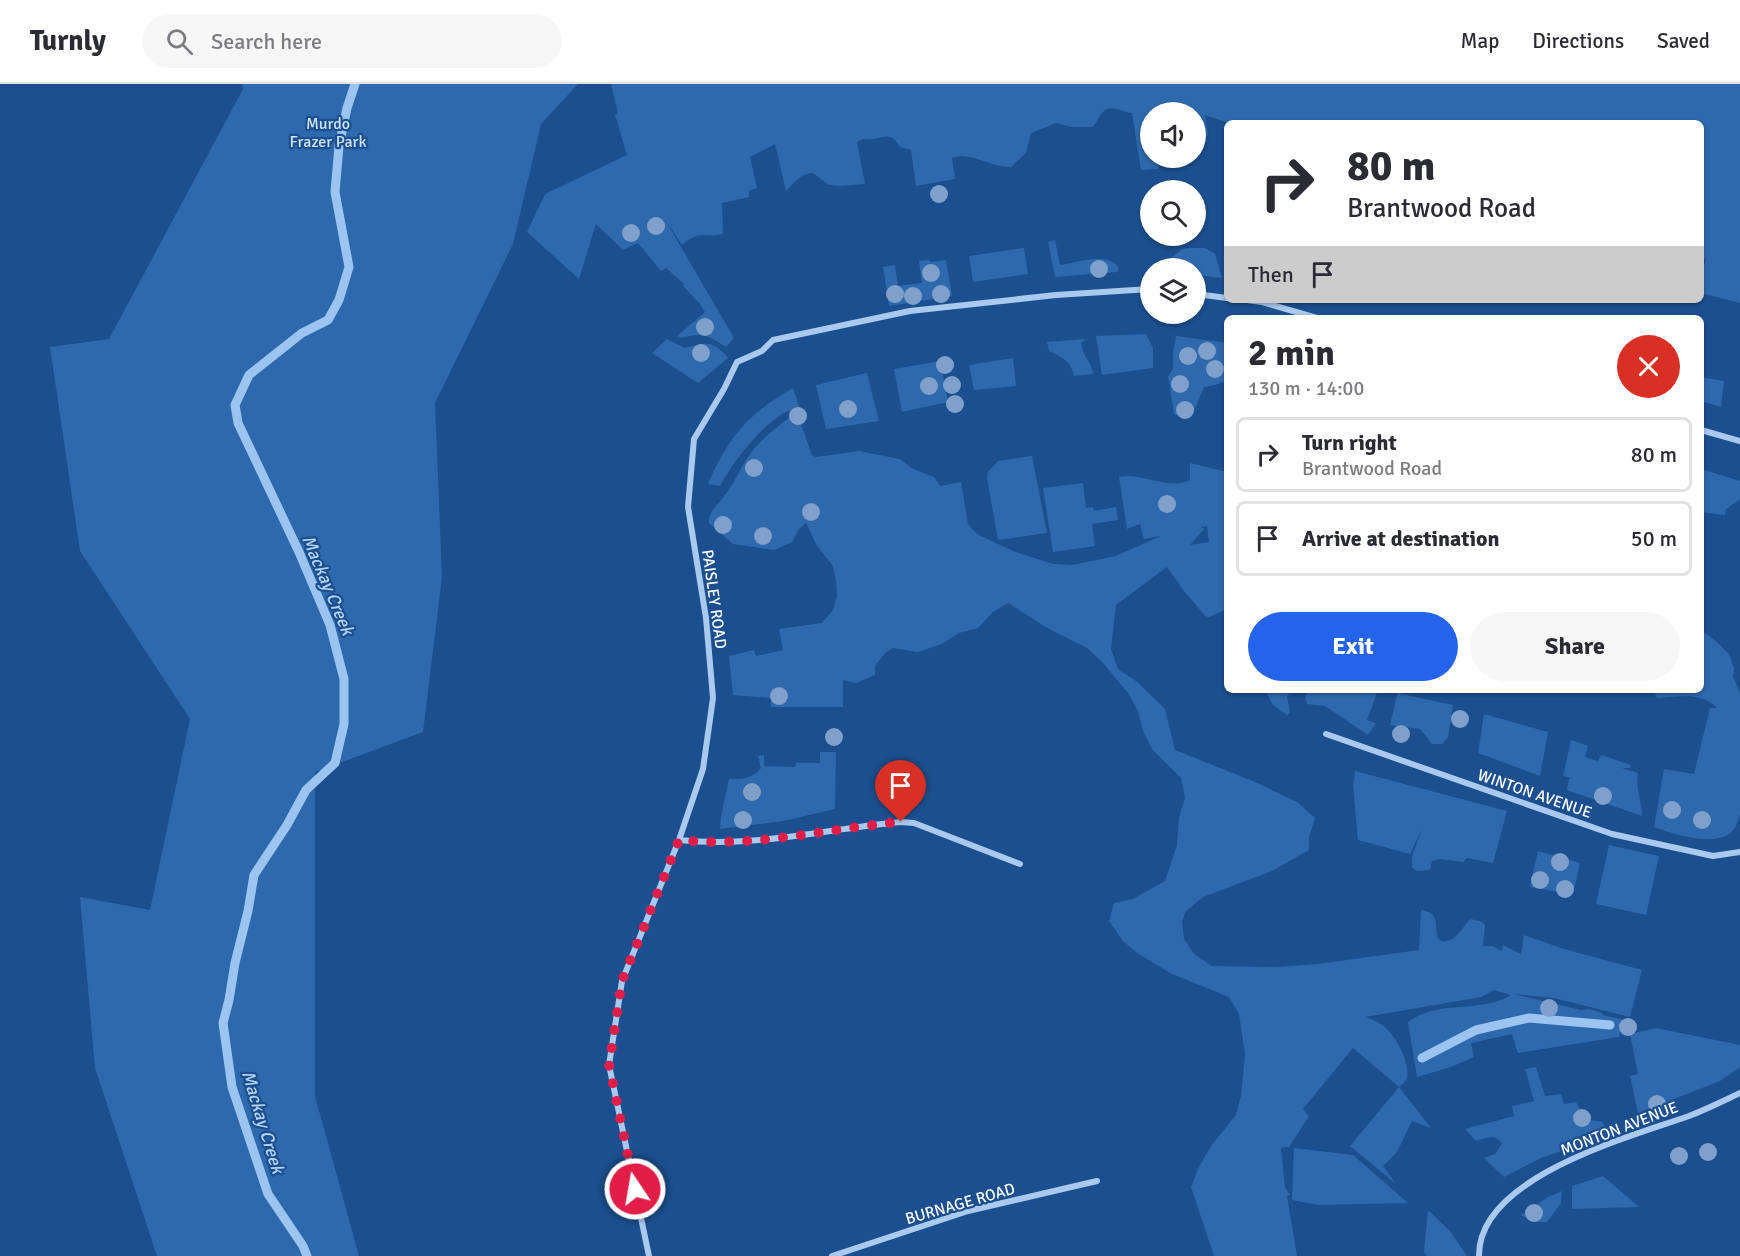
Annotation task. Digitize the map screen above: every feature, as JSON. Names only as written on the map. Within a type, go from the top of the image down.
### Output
[{"type":"street","name":"PAISLEY ROAD","points":[[649,1256],[609,1065],[622,981],[679,840],[703,768],[712,698],[706,618],[688,507],[694,439],[724,389],[736,362],[762,351],[773,340],[910,311],[1056,295],[1140,291]]},
{"type":"street","points":[[1206,295],[1224,298]]},
{"type":"street","points":[[1265,303],[1307,315]]},
{"type":"street","points":[[1704,431],[1740,441]]},
{"type":"street","name":"WINTON AVENUE","points":[[1326,734],[1612,834],[1713,856],[1740,852]]},
{"type":"street","points":[[679,840],[713,844],[748,842],[901,822],[914,823],[1020,864]]},
{"type":"street","name":"MONTON AVENUE","points":[[1479,1256],[1483,1232],[1495,1212],[1512,1195],[1553,1168],[1693,1114],[1740,1093]]},
{"type":"street","name":"BURNAGE ROAD","points":[[832,1256],[968,1211],[1097,1181]]},
{"type":"green space","name":"Murdo Frazer Park","points":[[242,84],[578,84],[541,124],[513,244],[435,403],[442,577],[423,732],[315,772],[315,1096],[359,1256],[157,1256],[95,1068],[80,897],[150,910],[190,719],[80,551],[50,347],[109,339],[243,89]]},
{"type":"green space","points":[[611,84],[1740,84],[1740,303],[1704,294],[1706,258],[1704,260],[1704,120],[1224,121],[1206,115],[1206,102],[1140,102],[1140,164],[1132,113],[1112,108],[1101,114],[1093,127],[1071,127],[1056,123],[1031,133],[1026,153],[1011,167],[960,156],[952,158],[955,179],[916,186],[911,150],[900,147],[888,136],[863,139],[857,142],[865,184],[829,185],[813,173],[809,173],[786,191],[775,144],[750,157],[757,188],[749,191],[749,197],[722,203],[723,234],[693,237],[682,245],[663,216],[734,338],[726,347],[705,336],[695,335],[681,338],[677,336],[705,312],[683,286],[684,284],[666,268],[661,271],[638,243],[623,250],[596,224],[579,279],[527,232],[545,194],[627,155],[615,115],[618,113]]},
{"type":"green space","points":[[1141,168],[1158,168],[1158,169],[1141,170]]},
{"type":"green space","points":[[1055,240],[1060,265],[1100,259],[1108,260],[1119,268],[1117,272],[1055,277],[1048,242]]},
{"type":"green space","points":[[1024,248],[1028,274],[973,282],[969,256]]},
{"type":"green space","points":[[1205,248],[1215,254],[1222,278],[1206,276],[1206,258],[1171,258],[1182,249]]},
{"type":"green space","points":[[929,260],[930,262],[946,260],[952,296],[889,306],[883,267],[895,265],[898,286],[922,283],[919,261]]},
{"type":"green space","points":[[1146,334],[1153,348],[1153,368],[1102,375],[1096,336]]},
{"type":"green space","points":[[1176,336],[1224,343],[1224,381],[1204,387],[1193,413],[1184,419],[1174,414],[1168,376],[1173,369]]},
{"type":"green space","points":[[667,339],[684,348],[703,344],[713,345],[728,358],[698,383],[652,353]]},
{"type":"green space","points":[[1086,339],[1081,343],[1093,374],[1074,376],[1065,360],[1049,351],[1047,342]]},
{"type":"green space","points":[[1013,358],[1016,386],[974,390],[969,365]]},
{"type":"green space","points":[[940,361],[948,402],[902,412],[894,369]]},
{"type":"green space","points":[[867,373],[879,421],[826,429],[816,385]]},
{"type":"green space","points":[[1704,378],[1724,381],[1721,407],[1704,402]]},
{"type":"green space","points":[[793,388],[800,408],[782,414],[764,428],[739,457],[720,486],[708,484],[723,453],[741,428],[764,407]]},
{"type":"green space","points":[[794,414],[800,421],[812,455],[816,457],[859,451],[900,459],[913,469],[934,477],[940,486],[961,482],[968,524],[977,534],[1013,551],[1053,564],[1072,565],[1116,556],[1161,536],[1144,539],[1140,524],[1127,529],[1119,477],[1128,476],[1165,483],[1182,483],[1190,480],[1190,463],[1224,471],[1224,610],[1207,618],[1167,567],[1116,605],[1111,649],[1118,669],[1136,681],[1165,709],[1175,750],[1255,782],[1297,802],[1315,818],[1309,837],[1309,850],[1272,871],[1203,897],[1186,911],[1182,921],[1184,939],[1194,954],[1212,966],[1276,967],[1318,964],[1419,950],[1421,910],[1433,915],[1438,938],[1444,941],[1456,936],[1471,919],[1485,925],[1483,946],[1492,946],[1502,951],[1503,945],[1521,954],[1524,935],[1564,949],[1642,970],[1630,1017],[1554,998],[1513,994],[1581,1010],[1589,1009],[1624,1020],[1619,1037],[1518,1053],[1512,1034],[1471,1043],[1474,1057],[1451,1067],[1417,1077],[1408,1022],[1433,1011],[1486,1004],[1511,995],[1494,990],[1481,997],[1365,1017],[1382,1025],[1397,1042],[1407,1066],[1406,1080],[1399,1087],[1353,1048],[1303,1109],[1309,1116],[1289,1147],[1281,1148],[1285,1187],[1290,1195],[1287,1196],[1297,1256],[1214,1256],[1191,1187],[1211,1146],[1236,1115],[1241,1096],[1245,1054],[1239,1014],[1229,997],[1172,974],[1137,953],[1123,941],[1109,921],[1114,903],[1133,899],[1165,881],[1177,845],[1179,817],[1185,798],[1181,778],[1152,749],[1143,731],[1138,711],[1128,693],[1103,663],[1087,648],[1049,629],[1008,603],[993,612],[978,628],[959,633],[942,644],[918,652],[893,648],[885,653],[875,666],[875,675],[856,683],[843,680],[843,707],[771,707],[771,698],[733,695],[729,656],[754,650],[756,656],[783,650],[779,629],[822,623],[833,610],[837,596],[833,566],[817,546],[806,523],[799,529],[792,542],[774,550],[733,544],[709,523],[712,511],[729,489],[750,453]],"holes":[[[1207,526],[1209,542],[1190,545],[1204,529],[1201,527]]]},
{"type":"green space","points":[[1032,456],[1047,533],[998,540],[987,478],[988,472],[998,461]]},
{"type":"green space","points":[[1704,470],[1740,481],[1740,499],[1726,509],[1725,515],[1704,512]]},
{"type":"green space","points":[[1083,483],[1086,508],[1093,507],[1094,511],[1116,507],[1118,520],[1092,524],[1095,546],[1053,552],[1043,488]]},
{"type":"green space","points":[[1704,632],[1729,654],[1734,668],[1733,677],[1740,693],[1740,815],[1735,828],[1728,835],[1719,838],[1696,838],[1654,827],[1664,769],[1694,774],[1710,708],[1717,708],[1697,697],[1657,698],[1655,694],[1704,693]]},
{"type":"green space","points":[[1267,693],[1290,693],[1287,696],[1290,713],[1287,715],[1273,705]]},
{"type":"green space","points":[[1307,693],[1377,693],[1367,720],[1376,723],[1368,735],[1325,706],[1307,704],[1305,698]]},
{"type":"green space","points":[[1398,693],[1453,705],[1448,737],[1442,744],[1432,744],[1420,729],[1390,725]]},
{"type":"green space","points":[[1484,714],[1548,732],[1540,776],[1478,753]]},
{"type":"green space","points":[[1571,740],[1588,746],[1585,757],[1598,761],[1601,755],[1631,765],[1630,768],[1622,768],[1638,773],[1637,784],[1642,816],[1567,790],[1571,778],[1563,776]]},
{"type":"green space","points":[[820,752],[836,752],[835,809],[783,821],[720,829],[729,779],[743,779],[754,775],[761,768],[758,756],[764,755],[764,766],[795,767],[796,763],[820,763]]},
{"type":"green space","points":[[1355,771],[1507,811],[1493,863],[1467,858],[1463,862],[1440,859],[1432,861],[1430,870],[1417,871],[1412,867],[1412,857],[1422,829],[1410,854],[1358,840],[1353,785]]},
{"type":"green space","points":[[1609,845],[1659,856],[1646,915],[1596,904]]},
{"type":"green space","points":[[1538,851],[1580,863],[1573,894],[1530,887]]},
{"type":"green space","points":[[1656,1028],[1740,1045],[1740,1067],[1720,1081],[1638,1113],[1630,1076],[1638,1074],[1630,1034]]},
{"type":"green space","points":[[1536,1067],[1545,1096],[1561,1094],[1564,1104],[1576,1102],[1586,1119],[1602,1122],[1609,1134],[1539,1159],[1504,1177],[1484,1158],[1495,1154],[1502,1144],[1500,1141],[1490,1137],[1476,1141],[1465,1129],[1514,1116],[1512,1106],[1534,1101],[1525,1069]]},
{"type":"green space","points":[[1399,1087],[1431,1128],[1412,1121],[1397,1152],[1383,1166],[1396,1184],[1350,1146]]},
{"type":"green space","points":[[1294,1148],[1353,1155],[1408,1203],[1318,1205],[1292,1200]]},
{"type":"green space","points":[[1603,1176],[1639,1207],[1572,1209],[1572,1186]]},
{"type":"green space","points":[[1562,1191],[1561,1203],[1547,1222],[1535,1222],[1521,1215],[1548,1197]]},
{"type":"green space","points":[[1428,1210],[1450,1231],[1467,1256],[1427,1256],[1424,1252]]},
{"type":"waterway","name":"Mackay Creek","points":[[307,1256],[303,1246],[268,1194],[232,1087],[223,1023],[254,875],[287,825],[306,790],[335,763],[344,724],[344,679],[330,625],[299,552],[238,423],[235,405],[249,375],[302,333],[328,320],[339,300],[349,267],[335,192],[339,146],[355,84]]},
{"type":"waterway","points":[[1422,1058],[1476,1030],[1529,1018],[1610,1025]]},
{"type":"route","points":[[635,1189],[609,1065],[622,981],[679,840],[713,844],[748,842],[901,822]]}]
